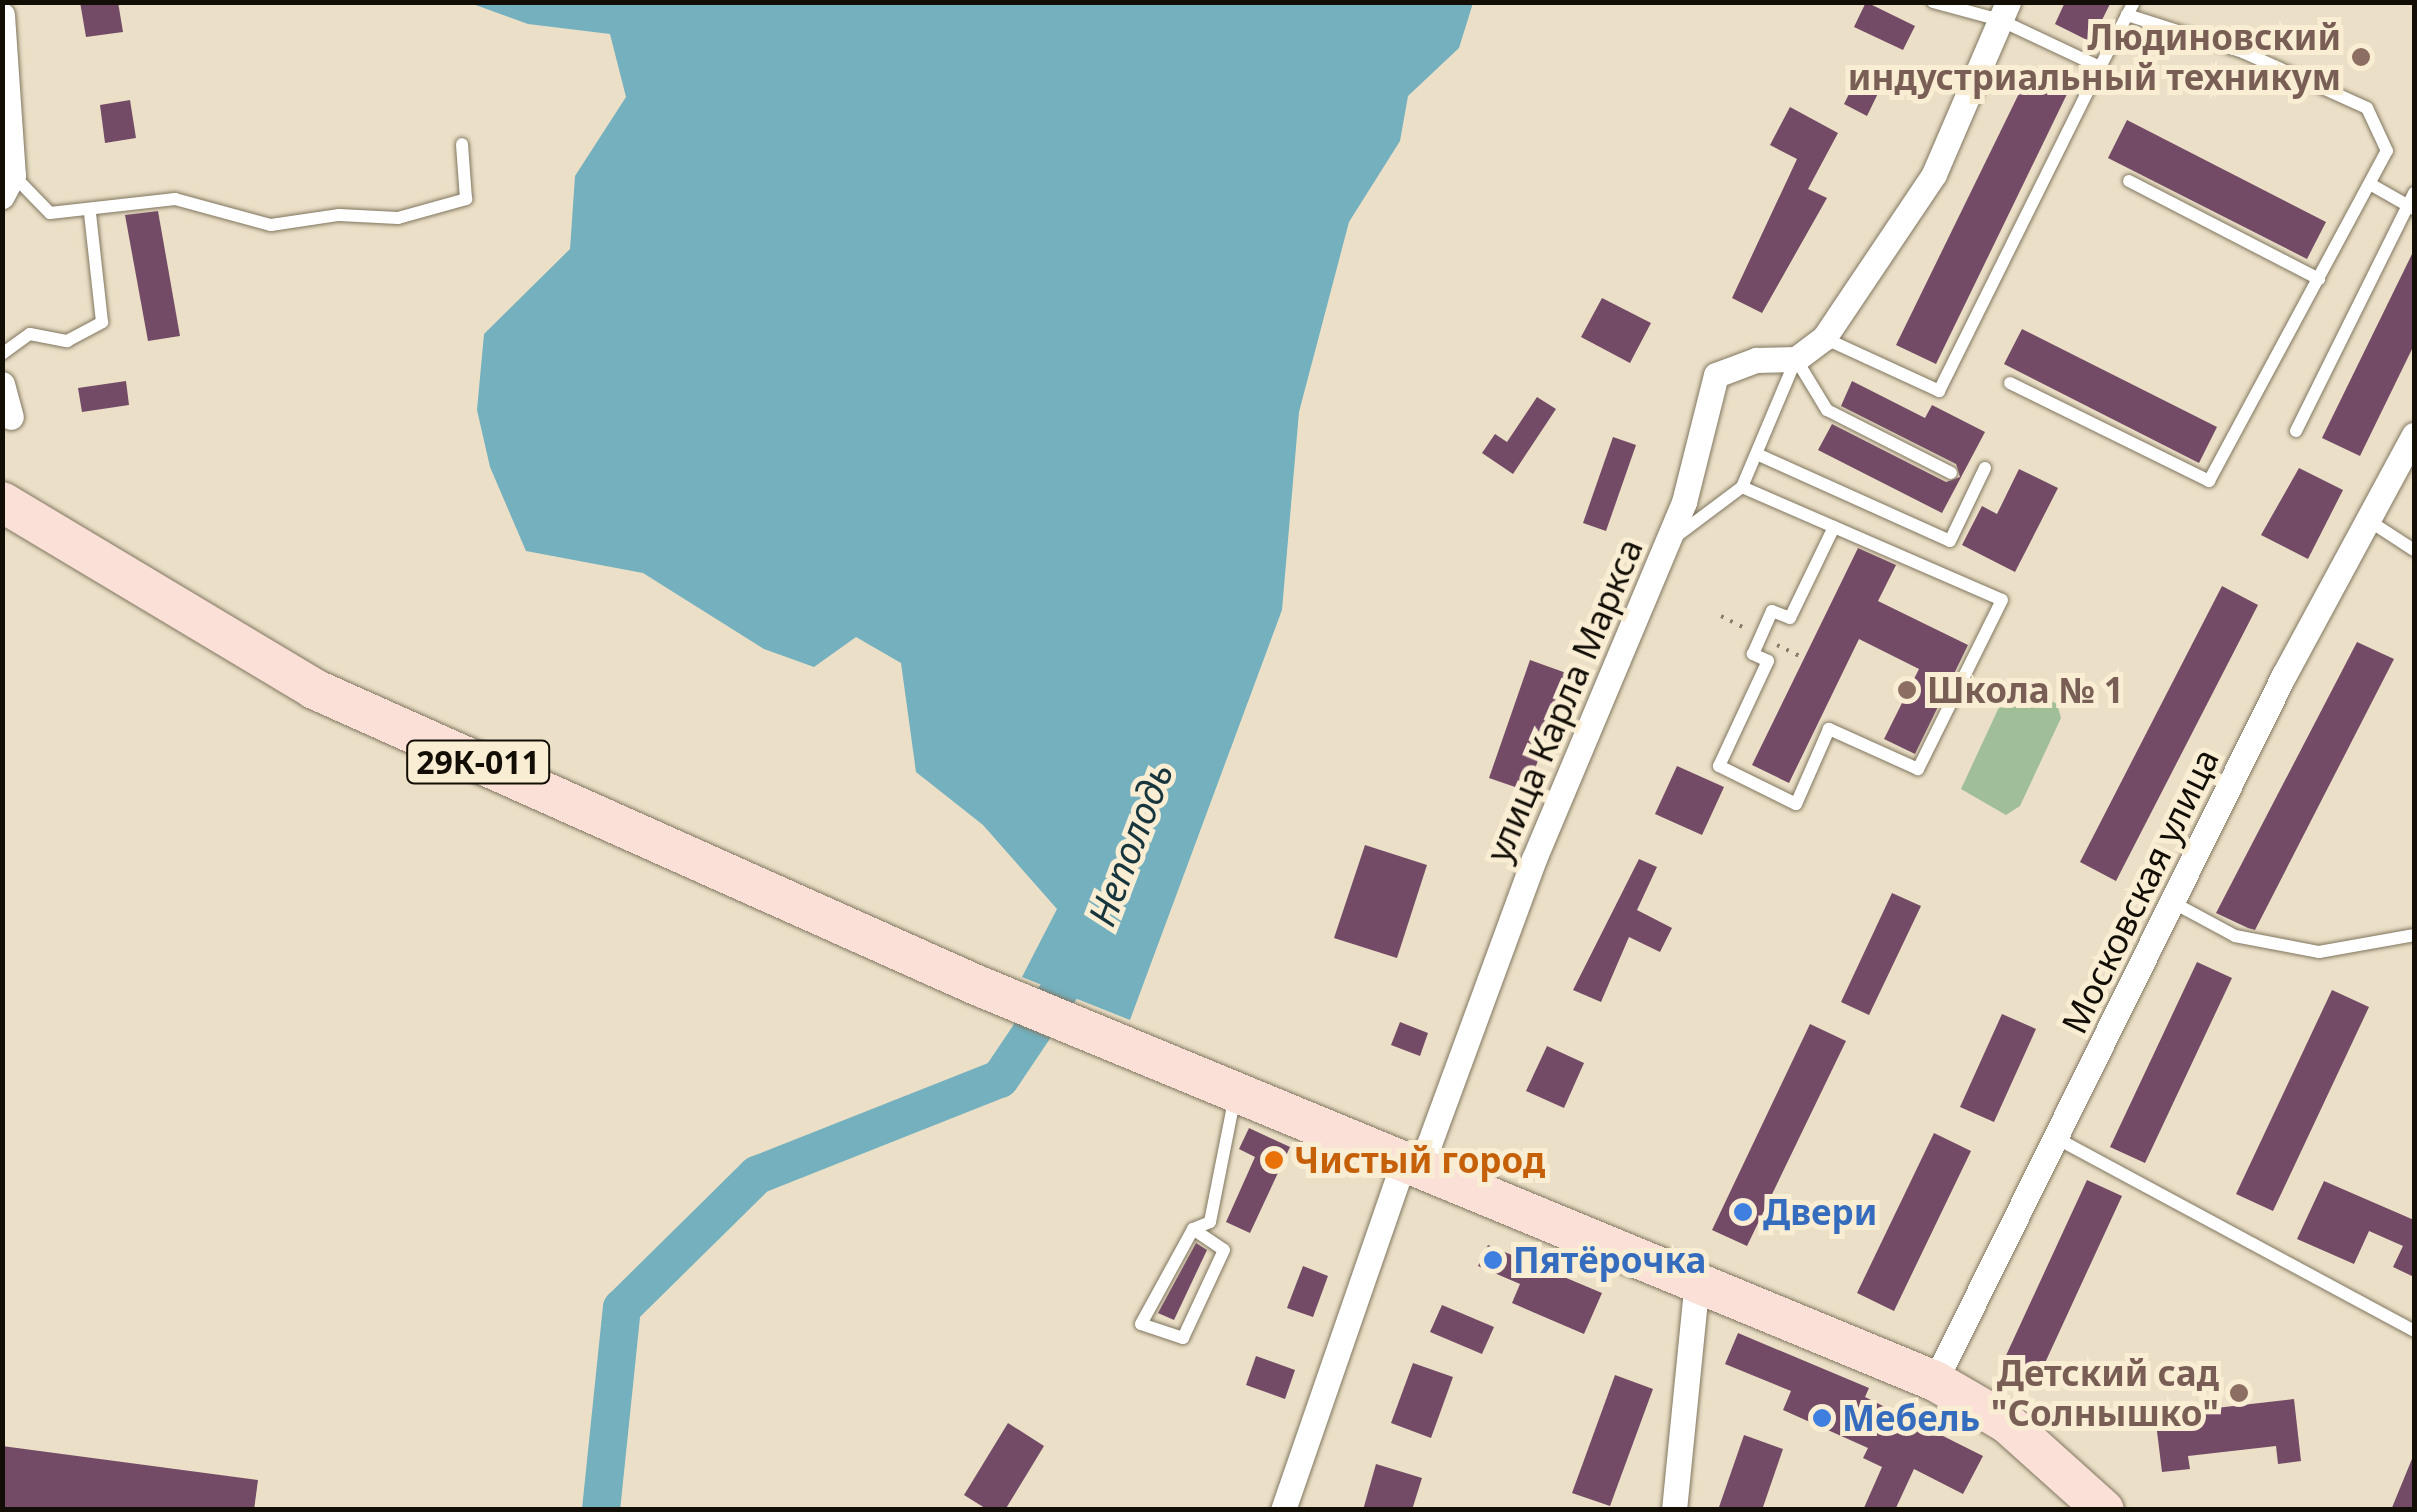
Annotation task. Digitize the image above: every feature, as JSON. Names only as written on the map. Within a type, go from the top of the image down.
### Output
[{"type":"main road","name":"29К-011","points":[[2,502],[314,689],[974,984],[1712,1285],[1935,1381],[2007,1424],[2104,1510]]},
{"type":"street","points":[[1796,359],[1824,338],[1934,174],[2004,11]]},
{"type":"street","points":[[2,15],[8,185]]},
{"type":"street","name":"улица Карла Маркса","points":[[1283,1510],[1400,1173],[1420,1166],[1534,859],[1667,542],[1716,375],[1756,360],[1796,359]]},
{"type":"street","points":[[2,384],[11,417]]},
{"type":"street","name":"Московская улица","points":[[1935,1381],[2284,676],[2414,435]]},
{"type":"street","points":[[1674,1510],[1696,1291],[1712,1285]]},
{"type":"lane","points":[[1933,2],[2004,11],[2100,66]]},
{"type":"lane","points":[[1824,338],[1939,391],[2131,9],[2244,52],[2368,108],[2387,150],[2209,481],[2010,383]]},
{"type":"lane","points":[[8,185],[50,213],[90,213],[175,199],[271,226],[339,215],[398,218],[466,199],[462,144]]},
{"type":"lane","points":[[2129,181],[2319,279]]},
{"type":"lane","points":[[2296,431],[2412,203],[2370,184]]},
{"type":"lane","points":[[2,354],[30,334],[66,340],[102,322],[90,213]]},
{"type":"lane","points":[[1667,542],[1742,488],[1796,359]]},
{"type":"lane","points":[[1796,359],[1827,410],[1951,472]]},
{"type":"lane","points":[[1759,455],[1950,541],[1985,468]]},
{"type":"lane","points":[[1742,488],[2002,600],[1918,769],[1830,729],[1796,804],[1718,766],[1768,661],[1753,654],[1772,611],[1790,618],[1834,528]]},
{"type":"lane","points":[[2370,522],[2414,550]]},
{"type":"lane","points":[[2174,903],[2234,936],[2319,952],[2414,935]]},
{"type":"lane","points":[[1193,1229],[1224,1250],[1183,1338],[1141,1324],[1193,1229],[1210,1222],[1231,1101],[1252,1098]]},
{"type":"lane","points":[[2056,1138],[2414,1331]]},
{"type":"green space","points":[[2018,683],[2057,704],[2061,718],[2020,806],[2006,815],[1961,789],[2007,690]]},
{"type":"water","points":[[470,3],[1473,3],[1459,48],[1408,96],[1400,141],[1349,222],[1299,412],[1282,610],[1130,1020],[1022,977],[1057,909],[983,825],[916,772],[901,663],[856,637],[814,667],[764,649],[643,573],[526,551],[490,467],[477,410],[484,334],[570,249],[575,176],[626,97],[610,34],[528,24]]},
{"type":"building","points":[[80,2],[118,2],[123,32],[86,37]]},
{"type":"building","points":[[1866,2],[1915,26],[1903,50],[1854,27]]},
{"type":"building","points":[[2065,2],[2111,2],[2091,42],[2055,24]]},
{"type":"building","points":[[1860,72],[1883,83],[1867,116],[1844,104]]},
{"type":"building","points":[[2029,73],[2068,92],[1936,364],[1896,345]]},
{"type":"building","points":[[130,100],[136,138],[105,143],[100,105]]},
{"type":"building","points":[[1790,107],[1838,133],[1808,189],[1827,198],[1762,313],[1732,298],[1797,159],[1770,145]]},
{"type":"building","points":[[2127,120],[2326,222],[2307,259],[2108,158]]},
{"type":"building","points":[[158,211],[180,336],[148,341],[125,215]]},
{"type":"building","points":[[2414,250],[2414,345],[2360,456],[2322,438]]},
{"type":"building","points":[[1602,298],[1651,323],[1630,363],[1581,337]]},
{"type":"building","points":[[2022,329],[2217,427],[2199,463],[2004,364]]},
{"type":"building","points":[[126,381],[129,405],[82,412],[78,388]]},
{"type":"building","points":[[1852,381],[1925,418],[1932,405],[1985,432],[1942,513],[1818,450],[1832,424],[1946,482],[1960,477],[1956,464],[1841,406]]},
{"type":"building","points":[[1537,397],[1556,409],[1513,474],[1482,453],[1495,434],[1507,442]]},
{"type":"building","points":[[1613,437],[1636,445],[1606,531],[1583,523]]},
{"type":"building","points":[[2299,468],[2343,490],[2308,559],[2261,535]]},
{"type":"building","points":[[2019,469],[2058,488],[2015,572],[1962,545],[1982,506],[1997,514]]},
{"type":"building","points":[[1858,548],[1896,565],[1878,601],[1968,645],[1915,754],[1884,739],[1919,669],[1859,639],[1789,783],[1752,765]]},
{"type":"building","points":[[2222,586],[2258,605],[2116,881],[2080,862]]},
{"type":"building","points":[[2357,642],[2394,659],[2255,930],[2248,928],[2216,913]]},
{"type":"building","points":[[1530,660],[1569,674],[1527,791],[1489,778]]},
{"type":"building","points":[[1677,766],[1724,787],[1702,835],[1655,814]]},
{"type":"building","points":[[1365,845],[1427,865],[1397,958],[1334,938]]},
{"type":"building","points":[[1639,859],[1657,867],[1637,910],[1672,928],[1660,952],[1629,937],[1601,1002],[1573,990]]},
{"type":"building","points":[[1892,893],[1921,906],[1869,1015],[1841,1002]]},
{"type":"building","points":[[2197,962],[2232,978],[2145,1163],[2110,1147]]},
{"type":"building","points":[[2332,990],[2369,1007],[2273,1211],[2236,1194]]},
{"type":"building","points":[[2002,1014],[2036,1029],[1994,1122],[1960,1107]]},
{"type":"building","points":[[1400,1022],[1428,1033],[1420,1056],[1391,1045]]},
{"type":"building","points":[[1810,1024],[1846,1041],[1747,1246],[1712,1230]]},
{"type":"building","points":[[1547,1046],[1584,1063],[1564,1108],[1526,1091]]},
{"type":"building","points":[[1249,1128],[1290,1147],[1250,1233],[1226,1222],[1255,1157],[1239,1149]]},
{"type":"building","points":[[1934,1133],[1971,1151],[1894,1311],[1857,1293]]},
{"type":"building","points":[[2087,1180],[2122,1196],[2038,1378],[2003,1362]]},
{"type":"building","points":[[2324,1181],[2414,1220],[2414,1277],[2393,1267],[2403,1246],[2369,1231],[2354,1264],[2297,1239]]},
{"type":"building","points":[[1196,1243],[1207,1250],[1174,1320],[1158,1313]]},
{"type":"building","points":[[1488,1245],[1602,1293],[1584,1334],[1512,1303],[1520,1284],[1478,1266]]},
{"type":"building","points":[[1303,1266],[1328,1276],[1313,1317],[1287,1308]]},
{"type":"building","points":[[1442,1305],[1494,1327],[1482,1354],[1430,1332]]},
{"type":"building","points":[[1738,1333],[1869,1388],[1865,1397],[1983,1456],[1963,1494],[1914,1469],[1895,1510],[1863,1510],[1882,1467],[1863,1458],[1868,1448],[1783,1410],[1791,1391],[1725,1364]]},
{"type":"building","points":[[1256,1356],[1295,1370],[1285,1399],[1246,1385]]},
{"type":"building","points":[[1413,1363],[1453,1377],[1431,1438],[1391,1423]]},
{"type":"building","points":[[1615,1375],[1653,1389],[1610,1506],[1572,1493]]},
{"type":"building","points":[[2294,1399],[2301,1461],[2278,1464],[2276,1446],[2188,1456],[2190,1469],[2162,1472],[2155,1415]]},
{"type":"building","points":[[1008,1423],[1044,1446],[1005,1510],[988,1510],[964,1495]]},
{"type":"building","points":[[1744,1435],[1783,1449],[1762,1510],[1718,1510]]},
{"type":"building","points":[[2,1446],[258,1480],[254,1510],[2,1510]]},
{"type":"building","points":[[2414,1454],[2414,1510],[2391,1510]]},
{"type":"building","points":[[1376,1464],[1422,1478],[1412,1510],[1363,1510]]},
{"type":"waterway","name":"Неполодь","points":[[601,1510],[622,1308],[757,1175],[1000,1079],[1086,951]]},
{"type":"place","name":"Людиновский индустриальный техникум","points":[[2361,57]]},
{"type":"place","name":"Школа № 1","points":[[1907,690]]},
{"type":"place","name":"Чистый город","points":[[1274,1160]]},
{"type":"place","name":"Двери","points":[[1743,1212]]},
{"type":"place","name":"Пятёрочка","points":[[1493,1260]]},
{"type":"place","name":"Детский сад \"Солнышко\"","points":[[2239,1393]]},
{"type":"place","name":"Мебель","points":[[1822,1418]]}]
